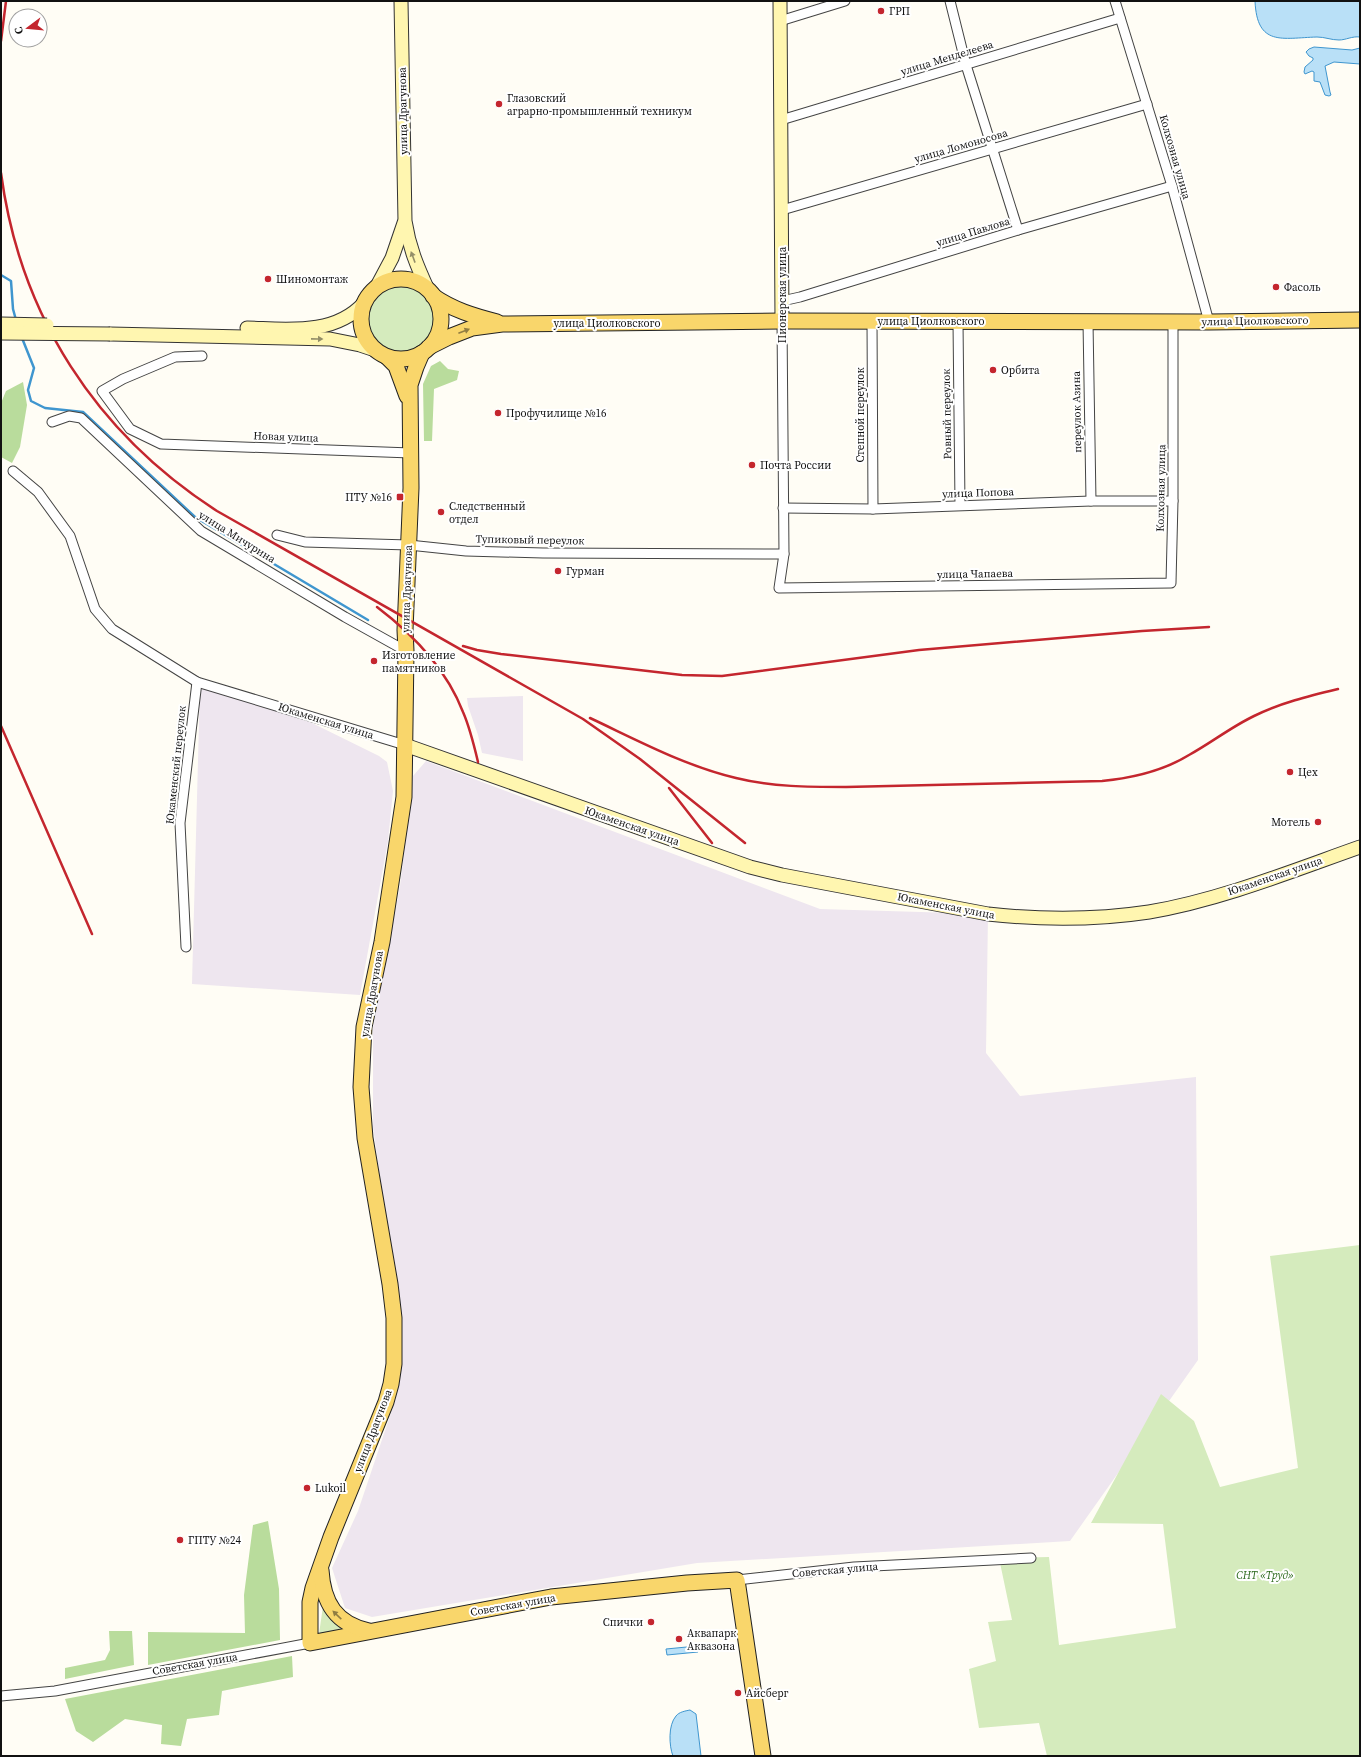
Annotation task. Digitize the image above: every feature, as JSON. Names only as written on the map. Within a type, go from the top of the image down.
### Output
[{"type":"main road","points":[[406,280],[416,282],[431,293],[440,315],[440,324],[435,340],[426,350],[413,357],[402,359],[381,354],[368,342],[362,332],[361,322],[364,303],[376,288],[390,281],[406,280]]},
{"type":"main road","name":"улица Циолковского","points":[[431,293],[445,304],[465,314],[502,324]]},
{"type":"main road","name":"улица Циолковского","points":[[426,350],[449,337],[472,328],[502,324],[782,321],[1209,322],[1360,320]]},
{"type":"main road","name":"улица Драгунова","points":[[310,1643],[310,1602],[320,1565],[386,1402],[394,1364],[392,1304],[365,1138],[361,1087],[364,1027],[382,942],[404,797],[405,630],[411,453],[410,385],[416,367],[426,350]]},
{"type":"main road","name":"улица Драгунова","points":[[381,354],[396,366],[401,377],[410,409]]},
{"type":"main road","points":[[320,1565],[325,1596],[333,1611],[344,1621],[356,1628],[372,1631]]},
{"type":"main road","points":[[737,1580],[763,1756]]},
{"type":"main road","name":"Советская улица","points":[[310,1643],[551,1597],[644,1587],[737,1580]]},
{"type":"street","name":"улица Драгунова","points":[[401,1],[405,221],[414,259],[431,293]]},
{"type":"street","name":"Пионерская улица","points":[[779,588],[784,554],[780,1]]},
{"type":"street","points":[[780,21],[845,1]]},
{"type":"street","points":[[950,1],[966,65],[1018,230]]},
{"type":"street","name":"Колхозная улица","points":[[1115,1],[1172,186],[1209,322]]},
{"type":"street","name":"улица Менделеева","points":[[781,120],[1120,18]]},
{"type":"street","name":"улица Ломоносова","points":[[782,210],[1147,104]]},
{"type":"street","name":"улица Павлова","points":[[782,301],[800,297],[1018,230],[1172,186]]},
{"type":"street","name":"улица Драгунова","points":[[376,288],[392,258],[405,221]]},
{"type":"street","points":[[1,333],[109,330],[318,328],[331,325],[349,317],[364,303]]},
{"type":"street","name":"Степной переулок","points":[[872,321],[873,509]]},
{"type":"street","name":"Колхозная улица","points":[[1171,583],[1173,501],[1173,321]]},
{"type":"street","name":"Ровный переулок","points":[[958,322],[960,505]]},
{"type":"street","name":"переулок Азина","points":[[1088,322],[1091,501]]},
{"type":"street","points":[[1,324],[330,339],[353,343],[381,354]]},
{"type":"street","name":"Новая улица","points":[[202,356],[175,357],[122,380],[102,391],[130,429],[161,444],[411,453]]},
{"type":"street","name":"улица Мичурина","points":[[52,422],[69,416],[81,418],[201,531],[345,617],[406,651]]},
{"type":"street","name":"Юкаменская улица","points":[[13,470],[38,492],[70,536],[95,609],[112,629],[197,682],[405,745],[750,867],[782,875],[988,914],[1012,917],[1087,918],[1150,912],[1208,898],[1360,847]]},
{"type":"street","name":"улица Попова","points":[[783,508],[873,509],[1091,501],[1173,501]]},
{"type":"street","name":"Тупиковый переулок","points":[[277,535],[305,542],[409,545],[466,551],[543,553],[784,554]]},
{"type":"street","name":"улица Чапаева","points":[[779,588],[1171,583]]},
{"type":"street","name":"Юкаменский переулок","points":[[186,947],[180,823],[197,682]]},
{"type":"street","name":"Советская улица","points":[[737,1580],[854,1566],[1031,1558]]},
{"type":"street","name":"Советская улица","points":[[1,1696],[55,1691],[310,1643]]},
{"type":"shaded area","points":[[200,686],[306,720],[379,756],[387,762],[393,791],[388,841],[360,995],[192,984]]},
{"type":"shaded area","points":[[523,696],[523,761],[482,753],[467,698]]},
{"type":"shaded area","points":[[426,761],[820,909],[988,914],[986,1053],[1020,1096],[1196,1077],[1198,1360],[1070,1541],[697,1563],[372,1617],[345,1608],[332,1568],[358,1511],[396,1398],[402,1338],[373,1127],[373,1028],[400,886],[413,776]]},
{"type":"green space","points":[[400,284],[413,287],[425,294],[432,306],[435,319],[432,332],[425,344],[413,351],[400,354],[387,351],[375,344],[368,332],[365,319],[368,306],[375,294],[387,287]]},
{"type":"green space","points":[[440,361],[448,369],[459,371],[457,380],[434,389],[432,441],[424,441],[423,384],[431,366]]},
{"type":"green space","points":[[23,382],[27,405],[20,447],[12,463],[1,457],[1,403],[6,391]]},
{"type":"green space","name":"СНТ «Труд»","points":[[1360,1245],[1360,1756],[1047,1756],[1039,1723],[979,1728],[969,1669],[996,1661],[988,1622],[1012,1620],[999,1558],[1049,1557],[1059,1645],[1176,1628],[1163,1524],[1091,1523],[1161,1394],[1194,1421],[1220,1487],[1298,1468],[1270,1256]]},
{"type":"green space","points":[[268,1521],[279,1589],[280,1640],[148,1665],[148,1632],[245,1633],[244,1595],[253,1525]]},
{"type":"green space","points":[[324,1599],[347,1627],[319,1634]]},
{"type":"green space","points":[[109,1631],[132,1631],[134,1665],[65,1679],[65,1668],[105,1660],[110,1650]]},
{"type":"green space","points":[[292,1656],[293,1677],[222,1691],[219,1715],[187,1719],[181,1746],[161,1744],[162,1725],[125,1719],[93,1742],[76,1731],[65,1699]]},
{"type":"water","points":[[1255,1],[1360,1],[1360,37],[1333,40],[1320,37],[1274,37],[1266,33],[1261,26],[1257,16]]},
{"type":"water","points":[[1314,47],[1352,50],[1360,48],[1360,64],[1334,62],[1325,66],[1331,95],[1329,96],[1325,95],[1320,82],[1314,81],[1314,72],[1312,71],[1305,74],[1304,72],[1305,67],[1313,60],[1313,58],[1306,52]]},
{"type":"water","points":[[697,1646],[698,1652],[667,1655],[666,1649]]},
{"type":"water","points":[[690,1710],[696,1714],[701,1756],[673,1756],[670,1741],[670,1730],[673,1720],[682,1712]]},
{"type":"waterway","points":[[1,275],[11,281],[13,309],[16,320]]},
{"type":"waterway","points":[[22,338],[34,368],[28,390],[31,401],[45,408],[83,412],[195,517],[368,620]]},
{"type":"railway","points":[[1,41],[6,1]]},
{"type":"railway","points":[[1,173],[11,225],[26,275],[46,322],[71,366],[100,407],[135,445],[174,480],[217,511],[583,719],[640,759],[745,843]]},
{"type":"railway","points":[[377,607],[416,641],[428,654],[448,681],[465,718],[472,737],[478,762]]},
{"type":"railway","points":[[463,646],[501,654],[682,675],[722,676],[919,650],[1142,631],[1209,627]]},
{"type":"railway","points":[[590,718],[662,752],[698,767],[736,778],[777,785],[846,787],[1102,781],[1136,776],[1169,765],[1179,761],[1229,730],[1264,711],[1295,700],[1338,689]]},
{"type":"railway","points":[[1,726],[92,934]]},
{"type":"railway","points":[[669,788],[712,843]]},
{"type":"place","name":"ГРП","points":[[881,11]]},
{"type":"place","name":"Глазовский аграрно-промышленный техникум","points":[[499,104]]},
{"type":"place","name":"Шиномонтаж","points":[[268,279]]},
{"type":"place","name":"Фасоль","points":[[1276,287]]},
{"type":"place","name":"Орбита","points":[[993,370]]},
{"type":"place","name":"Профучилище №16","points":[[498,413]]},
{"type":"place","name":"Почта России","points":[[752,465]]},
{"type":"place","name":"ПТУ №16","points":[[400,497]]},
{"type":"place","name":"Следственный отдел","points":[[441,512]]},
{"type":"place","name":"Гурман","points":[[558,571]]},
{"type":"place","name":"Изготовление памятников","points":[[374,661]]},
{"type":"place","name":"Цех","points":[[1290,772]]},
{"type":"place","name":"Мотель","points":[[1318,822]]},
{"type":"place","name":"Lukoil","points":[[307,1488]]},
{"type":"place","name":"ГПТУ №24","points":[[180,1540]]},
{"type":"place","name":"Спички","points":[[651,1622]]},
{"type":"place","name":"Аквапарк Аквазона","points":[[679,1639]]},
{"type":"place","name":"Айсберг","points":[[738,1693]]}]
